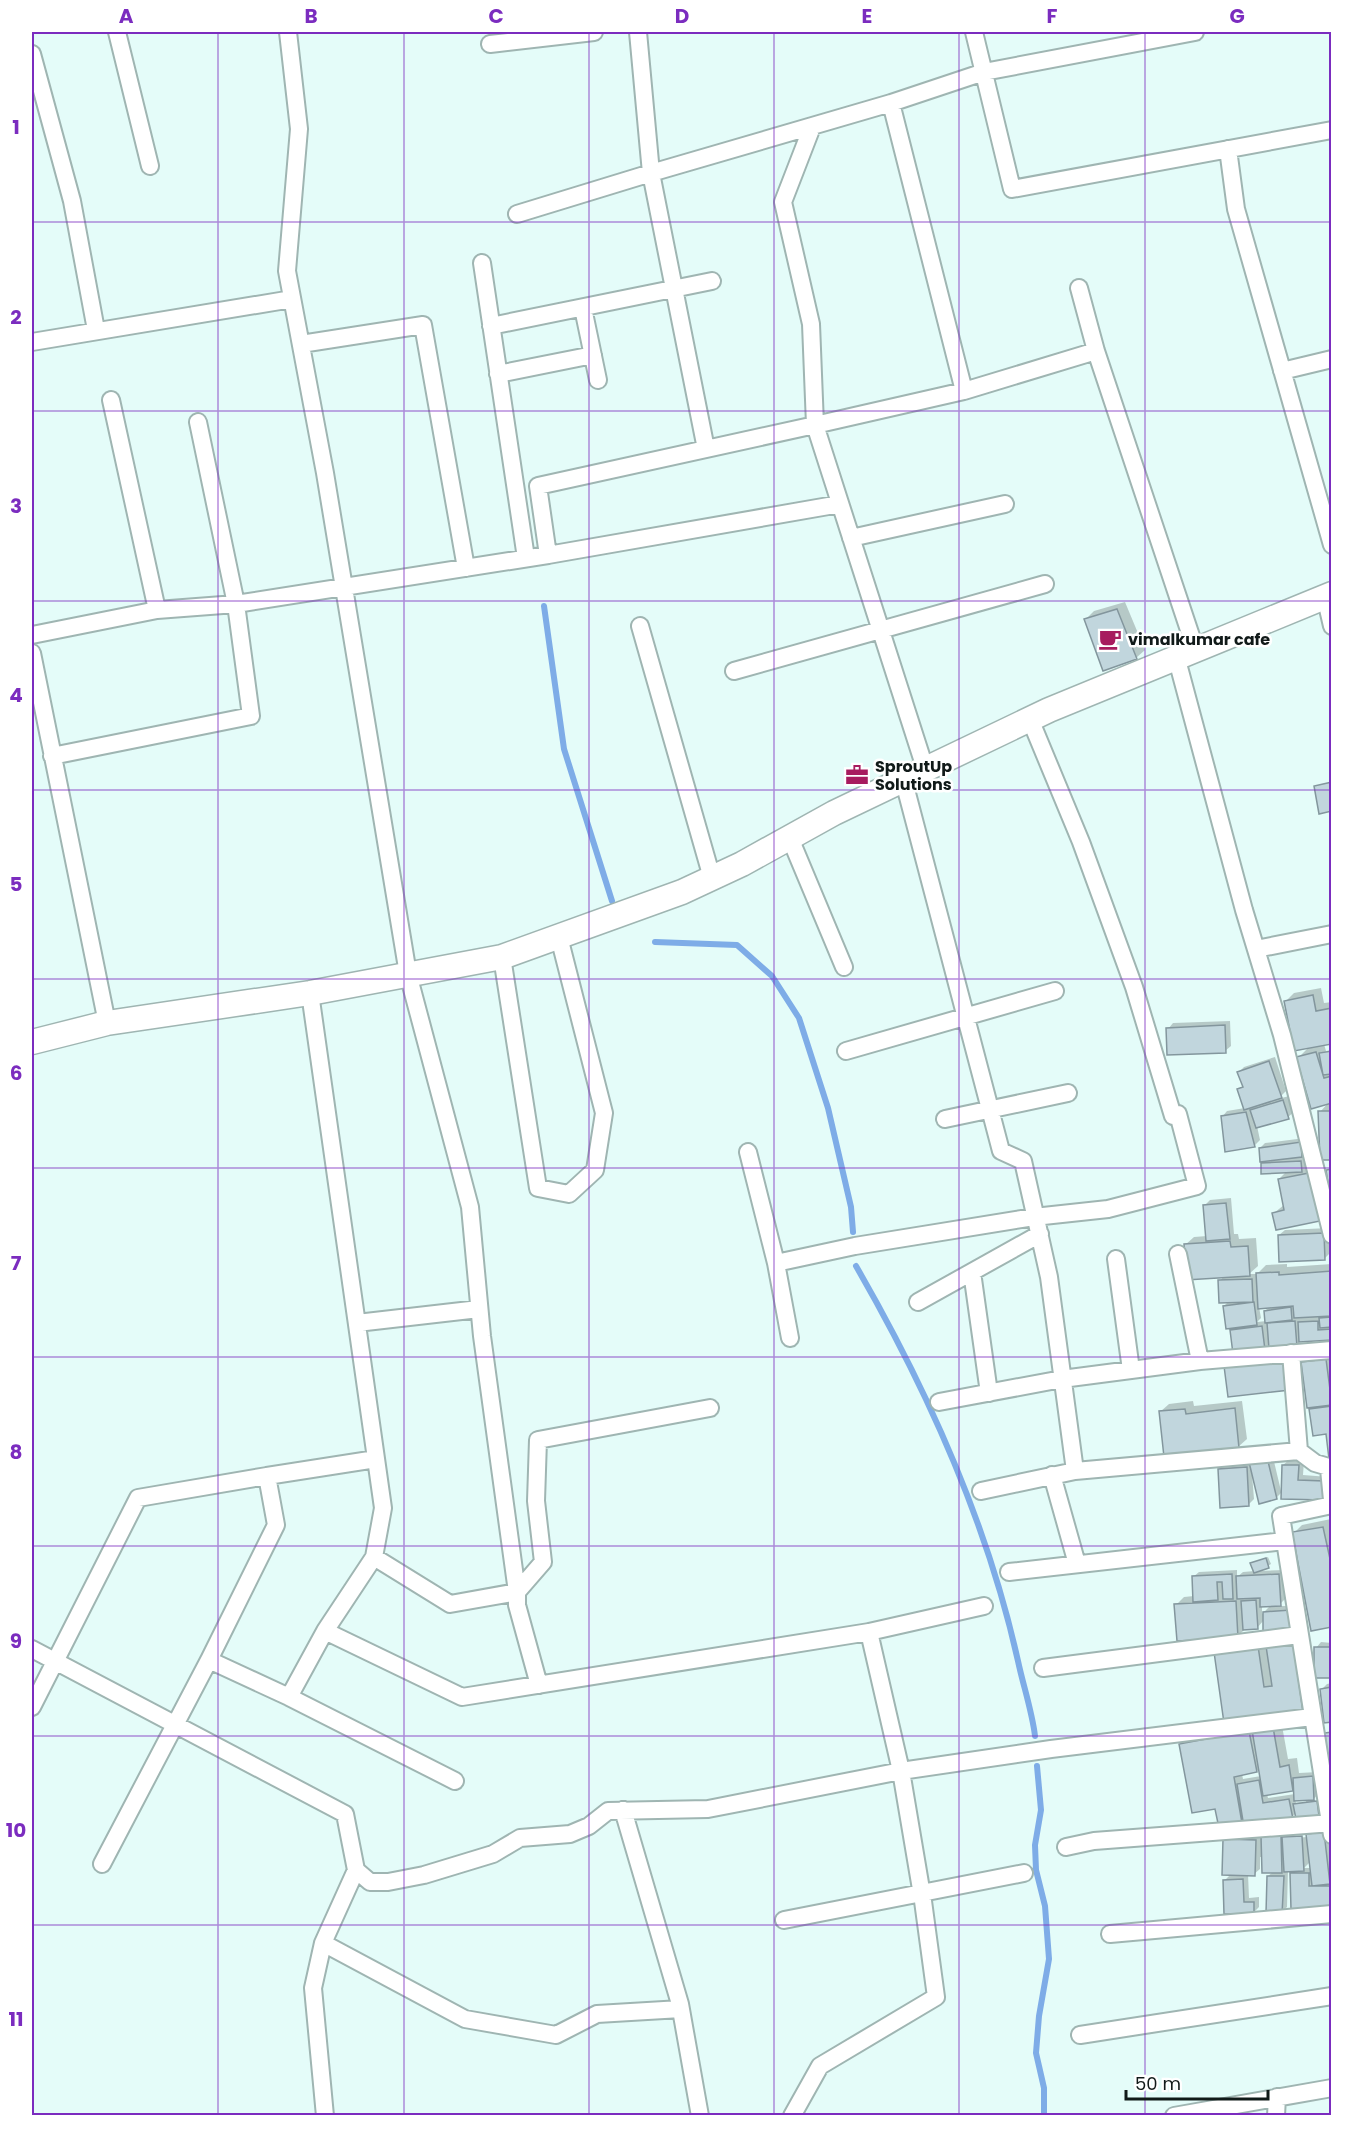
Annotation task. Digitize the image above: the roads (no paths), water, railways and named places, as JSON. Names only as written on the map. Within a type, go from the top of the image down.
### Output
[{"type":"main road","points":[[32,1042],[107,1023],[310,993],[502,957],[682,892],[903,778],[1030,719],[1186,652],[1328,595]]},
{"type":"street","points":[[117,32],[150,166]]},
{"type":"street","points":[[288,32],[299,129],[287,271],[344,588],[408,974],[470,1207],[480,1309],[518,1592],[517,1605],[539,1685]]},
{"type":"street","points":[[490,44],[594,32]]},
{"type":"street","points":[[638,32],[651,173],[706,449]]},
{"type":"street","points":[[974,32],[1012,189],[1332,130]]},
{"type":"street","points":[[517,214],[891,103],[984,72],[1195,32]]},
{"type":"street","points":[[32,54],[72,201],[96,330]]},
{"type":"street","points":[[891,103],[964,391]]},
{"type":"street","points":[[812,127],[783,202],[811,324],[814,425],[925,768]]},
{"type":"street","points":[[1228,149],[1236,209],[1332,545]]},
{"type":"street","points":[[482,263],[526,558]]},
{"type":"street","points":[[491,326],[712,281]]},
{"type":"street","points":[[1079,288],[1186,652],[1256,949],[1282,1035],[1332,1235]]},
{"type":"street","points":[[32,342],[292,299]]},
{"type":"street","points":[[583,308],[598,380]]},
{"type":"street","points":[[301,344],[423,325],[466,568]]},
{"type":"street","points":[[548,555],[538,486],[964,391],[1096,351]]},
{"type":"street","points":[[498,374],[593,355]]},
{"type":"street","points":[[1282,371],[1332,359]]},
{"type":"street","points":[[111,400],[157,610]]},
{"type":"street","points":[[52,756],[251,716],[236,604],[198,422]]},
{"type":"street","points":[[32,635],[157,610],[236,604],[344,588],[840,504]]},
{"type":"street","points":[[851,538],[1005,504]]},
{"type":"street","points":[[734,671],[1045,584]]},
{"type":"street","points":[[1328,595],[1332,626]]},
{"type":"street","points":[[640,626],[712,878]]},
{"type":"street","points":[[32,653],[107,1023]]},
{"type":"street","points":[[776,1263],[855,1246],[1034,1217],[1107,1209],[1197,1186],[1178,1114],[1173,1116],[1134,987],[1081,842],[1030,719]]},
{"type":"street","points":[[903,778],[1001,1150],[1023,1161],[1049,1277],[1075,1471]]},
{"type":"street","points":[[790,838],[844,967]]},
{"type":"street","points":[[1256,949],[1332,934]]},
{"type":"street","points":[[502,957],[538,1188],[569,1194],[595,1170],[604,1113],[559,936]]},
{"type":"street","points":[[846,1051],[1054,991]]},
{"type":"street","points":[[289,1697],[325,1631],[374,1557],[383,1508],[310,993]]},
{"type":"street","points":[[945,1119],[1068,1093]]},
{"type":"street","points":[[748,1152],[776,1263],[790,1338]]},
{"type":"street","points":[[918,1302],[1040,1234]]},
{"type":"street","points":[[1179,1254],[1200,1361]]},
{"type":"street","points":[[1116,1259],[1131,1370]]},
{"type":"street","points":[[972,1272],[988,1393]]},
{"type":"street","points":[[357,1323],[480,1309]]},
{"type":"street","points":[[939,1402],[1062,1379],[1200,1361],[1332,1350]]},
{"type":"street","points":[[1291,1353],[1299,1452]]},
{"type":"street","points":[[374,1557],[450,1604],[518,1592],[543,1562],[536,1501],[538,1440],[710,1408]]},
{"type":"street","points":[[981,1491],[1075,1471],[1299,1452],[1330,1469],[1332,1500]]},
{"type":"street","points":[[32,1707],[138,1497],[376,1459]]},
{"type":"street","points":[[1052,1475],[1077,1564]]},
{"type":"street","points":[[102,1864],[276,1525],[267,1476]]},
{"type":"street","points":[[1066,1847],[1094,1841],[1331,1827],[1281,1516],[1332,1506]]},
{"type":"street","points":[[1009,1572],[1284,1541]]},
{"type":"street","points":[[325,1631],[462,1697],[869,1632],[984,1606]]},
{"type":"street","points":[[792,2115],[820,2066],[936,1997],[901,1771],[869,1632]]},
{"type":"street","points":[[1043,1668],[1299,1635]]},
{"type":"street","points":[[32,1649],[345,1814],[356,1870],[323,1944],[313,1988],[325,2115]]},
{"type":"street","points":[[209,1659],[455,1782]]},
{"type":"street","points":[[356,1870],[370,1882],[388,1882],[424,1875],[493,1854],[520,1838],[570,1834],[589,1826],[608,1811],[708,1809],[901,1771],[1050,1749],[1312,1717]]},
{"type":"street","points":[[623,1810],[681,2009],[700,2115]]},
{"type":"street","points":[[784,1920],[1024,1873]]},
{"type":"street","points":[[1110,1934],[1332,1914]]},
{"type":"street","points":[[323,1944],[465,2019],[556,2035],[597,2014],[681,2009]]},
{"type":"street","points":[[1080,2035],[1332,1996]]},
{"type":"street","points":[[1174,2115],[1332,2088]]},
{"type":"street","points":[[1276,2115],[1277,2097]]},
{"type":"waterway","points":[[544,606],[564,749],[612,901]]},
{"type":"waterway","points":[[655,942],[737,945],[772,976],[799,1018],[828,1108],[851,1207],[853,1232]]},
{"type":"waterway","points":[[856,1266],[907,1360],[952,1457],[972,1507],[1005,1609],[1035,1736]]},
{"type":"waterway","points":[[1037,1766],[1041,1810],[1035,1845],[1036,1870],[1045,1906],[1049,1959],[1039,2016],[1036,2053],[1044,2088],[1044,2116]]},
{"type":"place","name":"vimalkumar cafe","points":[[1110,639]]},
{"type":"place","name":"SproutUp Solutions","points":[[857,775]]}]
